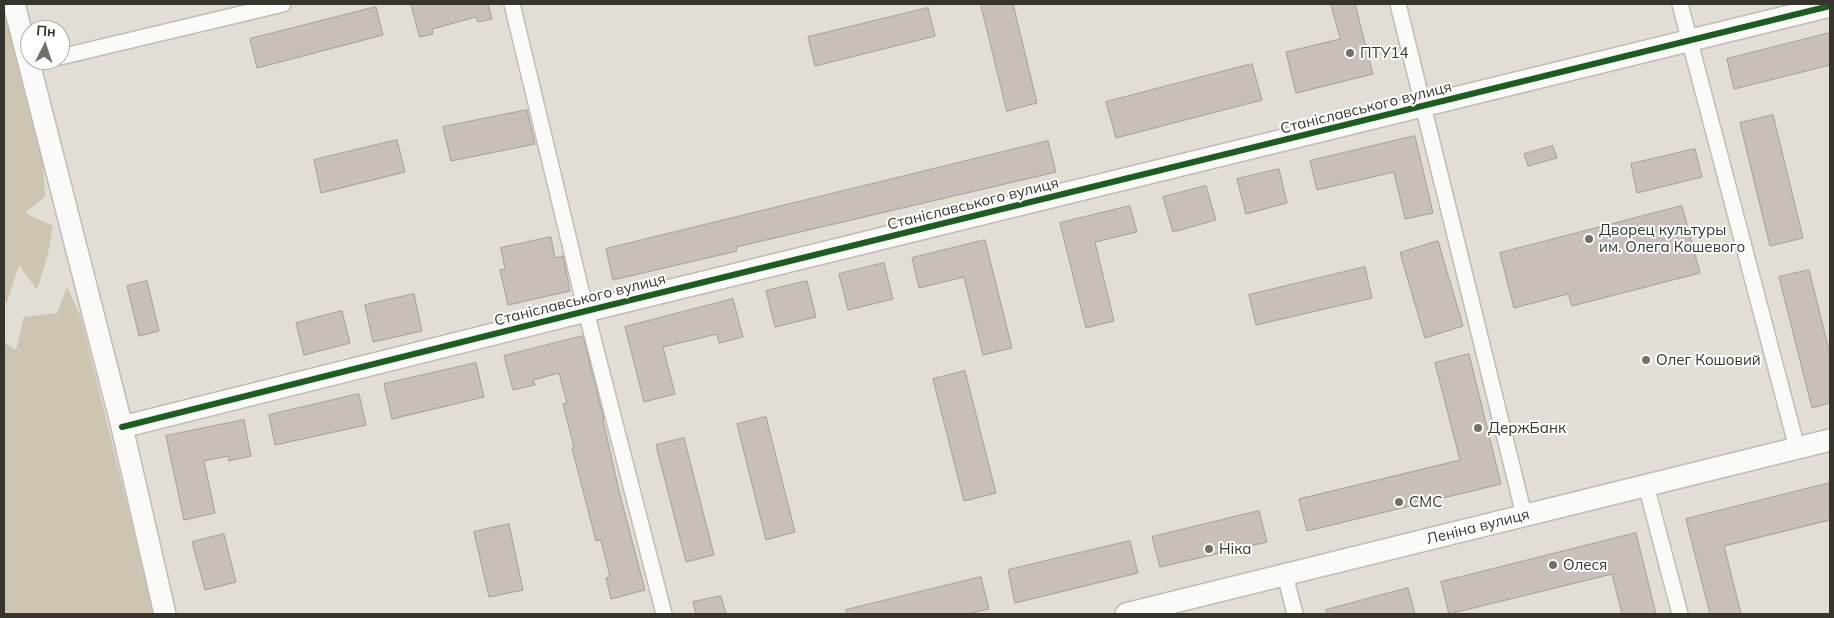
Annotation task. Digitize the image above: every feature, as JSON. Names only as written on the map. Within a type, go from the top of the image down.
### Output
[{"type":"street","points":[[14,4],[21,20]]},
{"type":"street","points":[[70,55],[282,4]]},
{"type":"street","points":[[512,4],[586,311],[664,614]]},
{"type":"street","points":[[1398,4],[1524,515]]},
{"type":"street","points":[[1680,4],[1798,448]]},
{"type":"street","name":"Станіславського вулиця","points":[[122,427],[586,311],[1830,6]]},
{"type":"street","points":[[40,70],[165,614]]},
{"type":"street","name":"Леніна вулиця","points":[[1126,614],[1830,440]]},
{"type":"street","points":[[1646,485],[1680,614]]},
{"type":"street","points":[[1285,575],[1295,614]]},
{"type":"shaded area","points":[[4,4],[20,58],[20,70],[24,70],[41,129],[45,197],[25,213],[53,226],[48,254],[37,290],[19,265],[7,303],[4,299]]},
{"type":"shaded area","points":[[67,287],[81,317],[154,614],[4,614],[4,342],[16,350],[24,317],[57,313]]},
{"type":"building","points":[[411,4],[488,4],[492,19],[478,22],[476,17],[432,29],[433,34],[420,37]]},
{"type":"building","points":[[981,4],[1013,4],[1037,103],[1007,111]]},
{"type":"building","points":[[1331,4],[1355,4],[1373,74],[1296,93],[1286,52],[1340,39]]},
{"type":"building","points":[[376,7],[383,35],[257,68],[250,39]]},
{"type":"building","points":[[928,8],[935,36],[815,66],[808,37]]},
{"type":"building","points":[[1830,33],[1830,65],[1734,89],[1727,59]]},
{"type":"building","points":[[1252,64],[1262,100],[1116,138],[1106,102]]},
{"type":"building","points":[[527,110],[535,144],[451,161],[443,127]]},
{"type":"building","points":[[1773,115],[1803,238],[1770,246],[1740,123]]},
{"type":"building","points":[[1415,136],[1433,213],[1405,219],[1394,172],[1317,190],[1310,161]]},
{"type":"building","points":[[397,140],[405,172],[321,193],[314,160]]},
{"type":"building","points":[[1048,141],[1056,172],[736,247],[737,251],[613,280],[606,249]]},
{"type":"building","points":[[1553,146],[1557,158],[1528,166],[1524,154]]},
{"type":"building","points":[[1695,149],[1702,177],[1637,193],[1631,164]]},
{"type":"building","points":[[1279,169],[1287,203],[1246,214],[1237,179]]},
{"type":"building","points":[[1206,186],[1216,220],[1173,232],[1163,197]]},
{"type":"building","points":[[1130,206],[1137,232],[1095,242],[1114,321],[1086,328],[1060,223]]},
{"type":"building","points":[[1682,206],[1700,273],[1572,306],[1568,294],[1514,308],[1500,253]]},
{"type":"building","points":[[551,237],[555,258],[563,256],[570,291],[508,305],[500,270],[505,269],[501,248]]},
{"type":"building","points":[[985,240],[1012,348],[983,355],[964,277],[919,288],[912,258]]},
{"type":"building","points":[[1438,241],[1463,326],[1425,338],[1400,253]]},
{"type":"building","points":[[884,263],[893,299],[848,310],[839,274]]},
{"type":"building","points":[[1365,267],[1372,298],[1256,325],[1249,295]]},
{"type":"building","points":[[1809,270],[1830,354],[1830,403],[1812,408],[1779,277]]},
{"type":"building","points":[[147,281],[159,331],[139,336],[127,286]]},
{"type":"building","points":[[807,281],[816,317],[775,327],[766,291]]},
{"type":"building","points":[[414,294],[422,331],[373,342],[365,305]]},
{"type":"building","points":[[733,299],[743,337],[719,343],[717,334],[663,347],[675,394],[644,402],[625,327]]},
{"type":"building","points":[[342,311],[350,343],[304,355],[296,323]]},
{"type":"building","points":[[583,336],[619,491],[645,590],[611,599],[606,578],[610,577],[601,540],[596,541],[572,448],[574,447],[563,404],[567,403],[559,373],[533,380],[535,385],[513,390],[504,356]]},
{"type":"building","points":[[1469,354],[1501,484],[1307,531],[1299,499],[1460,460],[1435,363]]},
{"type":"building","points":[[476,363],[484,397],[392,419],[384,384]]},
{"type":"building","points":[[965,371],[996,493],[964,501],[933,379]]},
{"type":"building","points":[[359,394],[366,425],[275,445],[269,415]]},
{"type":"building","points":[[766,417],[795,532],[766,540],[737,424]]},
{"type":"building","points":[[244,420],[251,456],[229,461],[228,456],[204,461],[215,513],[184,520],[166,436]]},
{"type":"building","points":[[684,438],[714,555],[686,562],[656,445]]},
{"type":"building","points":[[1830,483],[1830,520],[1724,546],[1741,614],[1710,614],[1686,519]]},
{"type":"building","points":[[1259,511],[1267,542],[1160,567],[1152,537]]},
{"type":"building","points":[[509,524],[523,590],[489,597],[474,532]]},
{"type":"building","points":[[1636,533],[1656,614],[1622,614],[1612,574],[1449,614],[1441,582]]},
{"type":"building","points":[[224,534],[236,582],[205,590],[192,542]]},
{"type":"building","points":[[1130,541],[1138,573],[1015,603],[1008,570]]},
{"type":"building","points":[[981,577],[989,609],[967,614],[847,614],[846,610]]},
{"type":"building","points":[[1408,588],[1415,614],[1327,614],[1326,610]]},
{"type":"building","points":[[721,596],[726,614],[696,614],[693,602]]},
{"type":"cycle path","points":[[122,427],[586,311],[1830,6]]},
{"type":"place","name":"ПТУ14","points":[[1350,53]]},
{"type":"place","name":"Дворец культуры им. Олега Кошевого","points":[[1589,239]]},
{"type":"place","name":"Олег Кошовий","points":[[1646,360]]},
{"type":"place","name":"ДержБанк","points":[[1478,428]]},
{"type":"place","name":"СМС","points":[[1399,502]]},
{"type":"place","name":"Ніка","points":[[1209,549]]},
{"type":"place","name":"Олеся","points":[[1553,565]]}]
